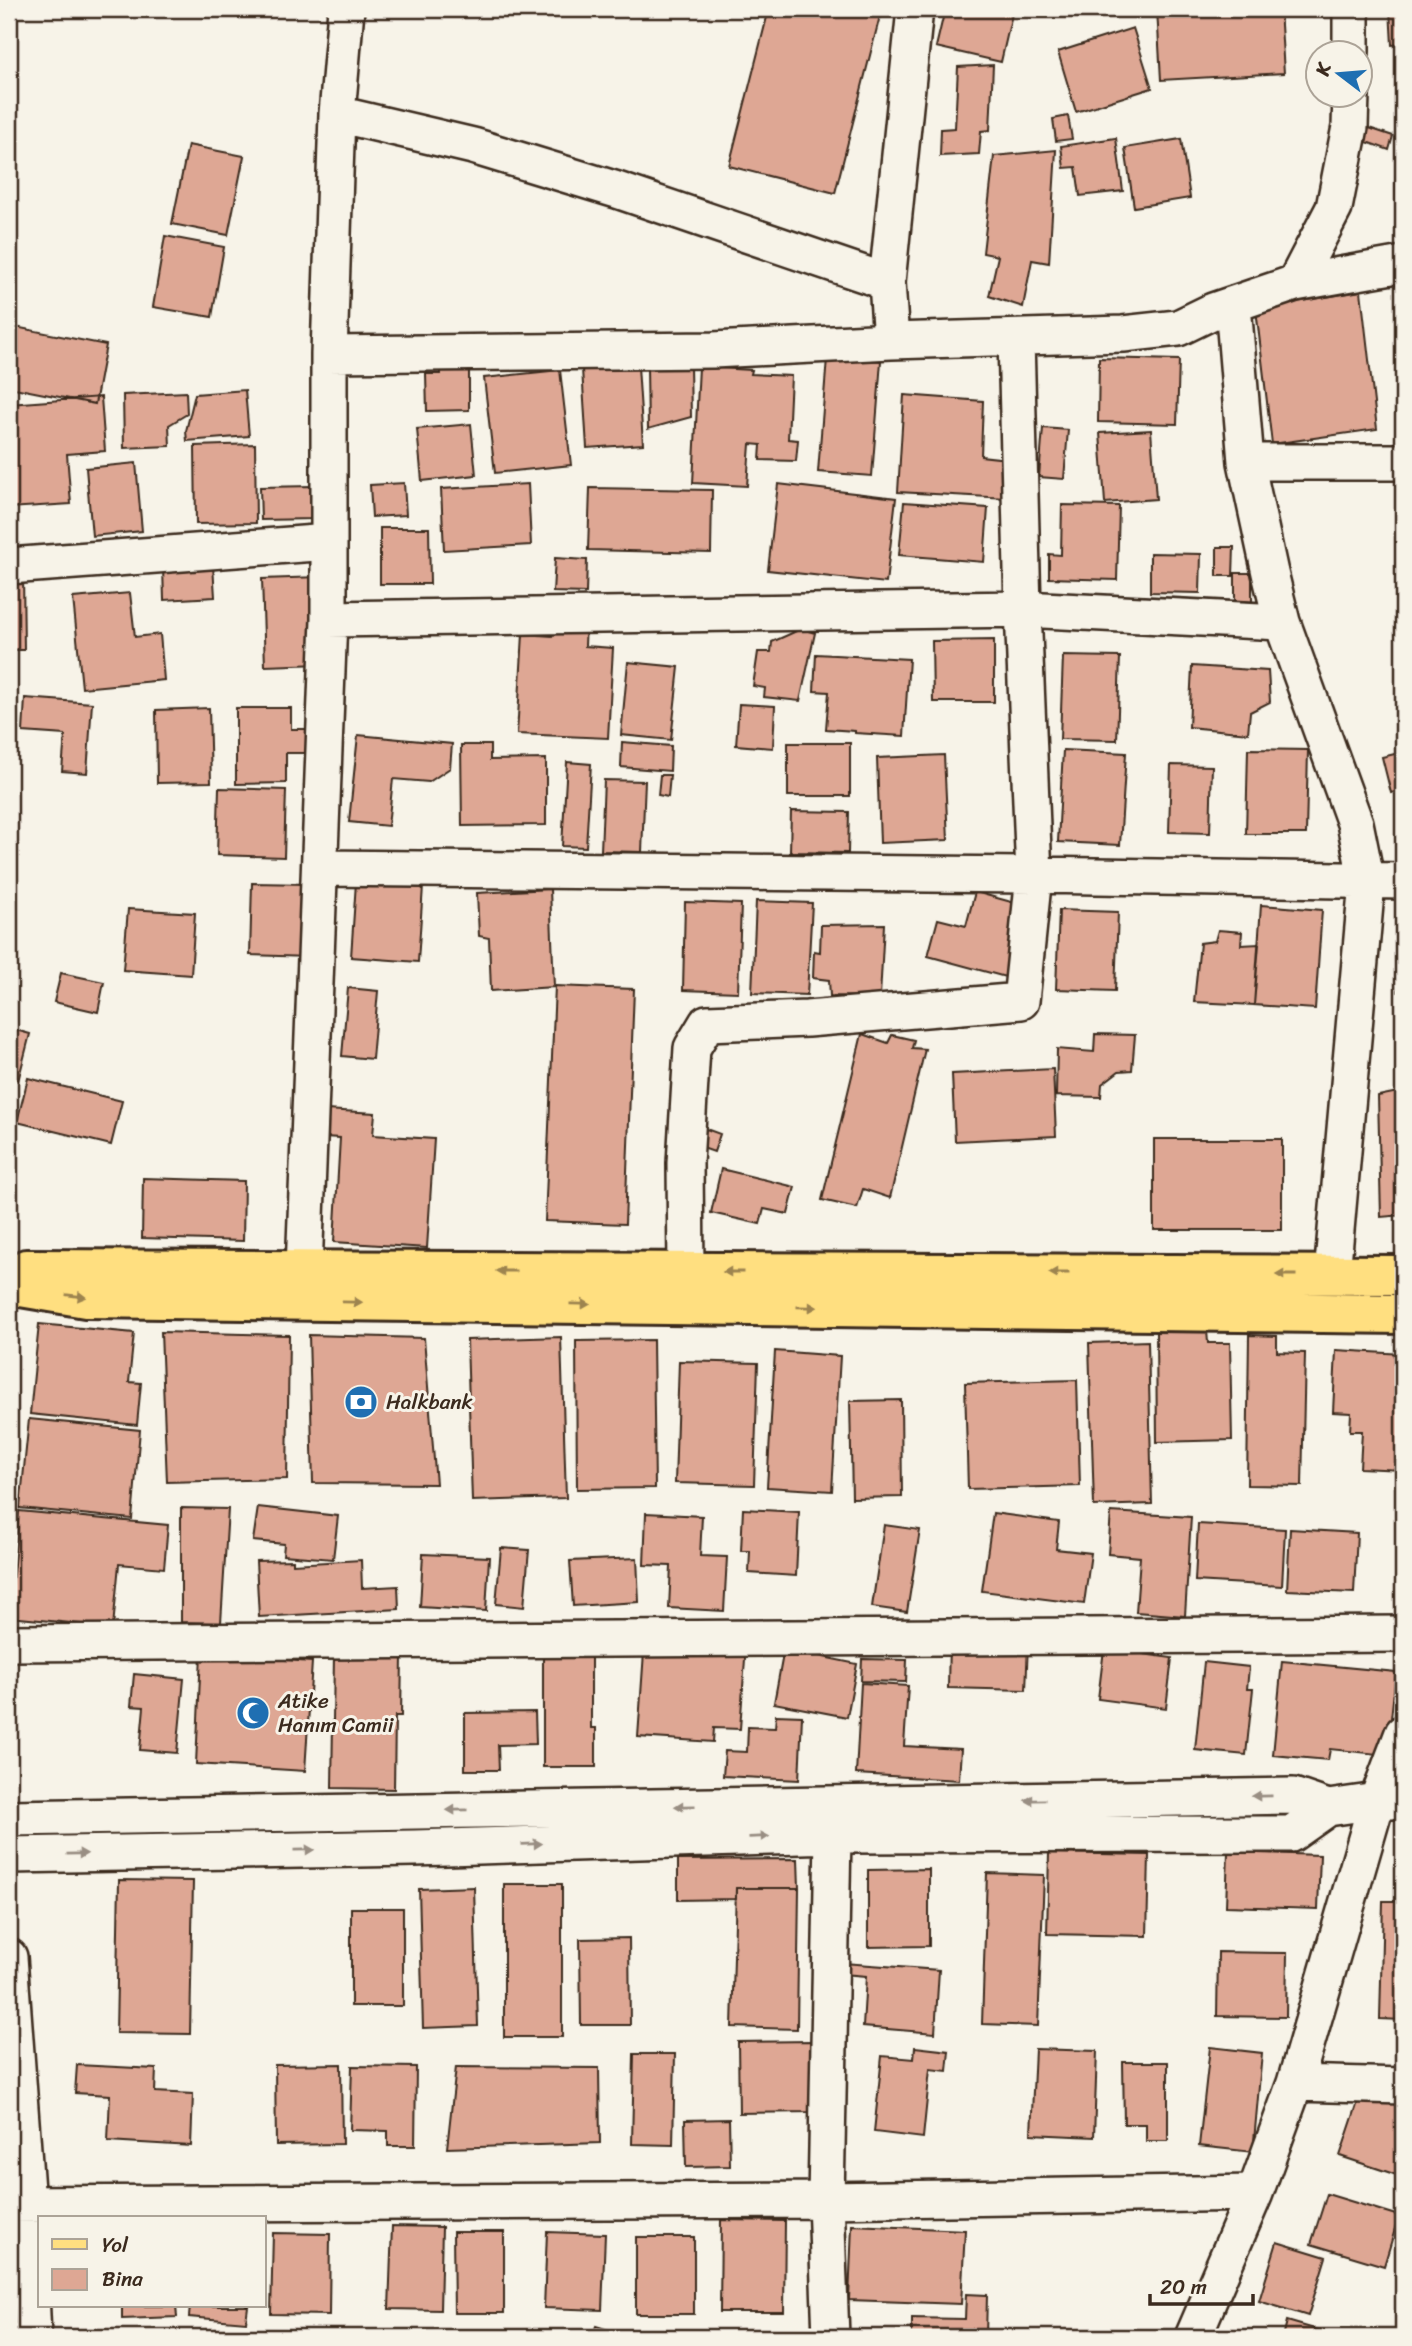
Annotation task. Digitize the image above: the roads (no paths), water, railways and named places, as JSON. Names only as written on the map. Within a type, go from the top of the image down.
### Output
[{"type":"main road","points":[[9,1269],[305,1286],[1403,1314]]},
{"type":"main road","points":[[9,1285],[86,1297],[686,1272],[1403,1275]]},
{"type":"street","points":[[305,1286],[329,619],[329,354],[337,114],[346,9]]},
{"type":"street","points":[[891,341],[887,282],[915,9]]},
{"type":"street","points":[[1351,38],[1352,9]]},
{"type":"street","points":[[1295,283],[1334,208],[1350,127],[1351,108]]},
{"type":"street","points":[[337,114],[473,146],[617,190],[887,282]]},
{"type":"street","points":[[329,354],[713,350],[1123,334],[1178,328],[1213,311],[1295,283],[1403,264]]},
{"type":"street","points":[[1233,305],[1246,462],[1282,622],[1355,823],[1367,882],[1332,1275]]},
{"type":"street","points":[[686,1272],[685,1163],[692,1048],[707,1023],[1020,1001],[1034,875],[1016,339]]},
{"type":"street","points":[[1246,462],[1403,462]]},
{"type":"street","points":[[9,566],[328,542]]},
{"type":"street","points":[[329,619],[1023,609],[1282,622]]},
{"type":"street","points":[[321,869],[1403,881]]},
{"type":"street","points":[[9,1643],[1403,1634]]},
{"type":"street","points":[[1193,2337],[1255,2193],[1295,2083],[1390,1801],[1403,1733]]},
{"type":"street","points":[[9,1818],[1293,1796],[1328,1808],[1390,1801]]},
{"type":"street","points":[[9,1855],[402,1848],[833,1835],[1291,1833],[1328,1808]]},
{"type":"street","points":[[831,2337],[826,2200],[833,1835]]},
{"type":"street","points":[[9,1957],[18,2204],[33,2337]]},
{"type":"street","points":[[1295,2083],[1403,2086]]},
{"type":"street","points":[[18,2204],[826,2200],[1255,2193]]},
{"type":"place","name":"Halkbank","points":[[361,1402]]},
{"type":"place","name":"Atike Hanım Camii","points":[[253,1713]]}]
